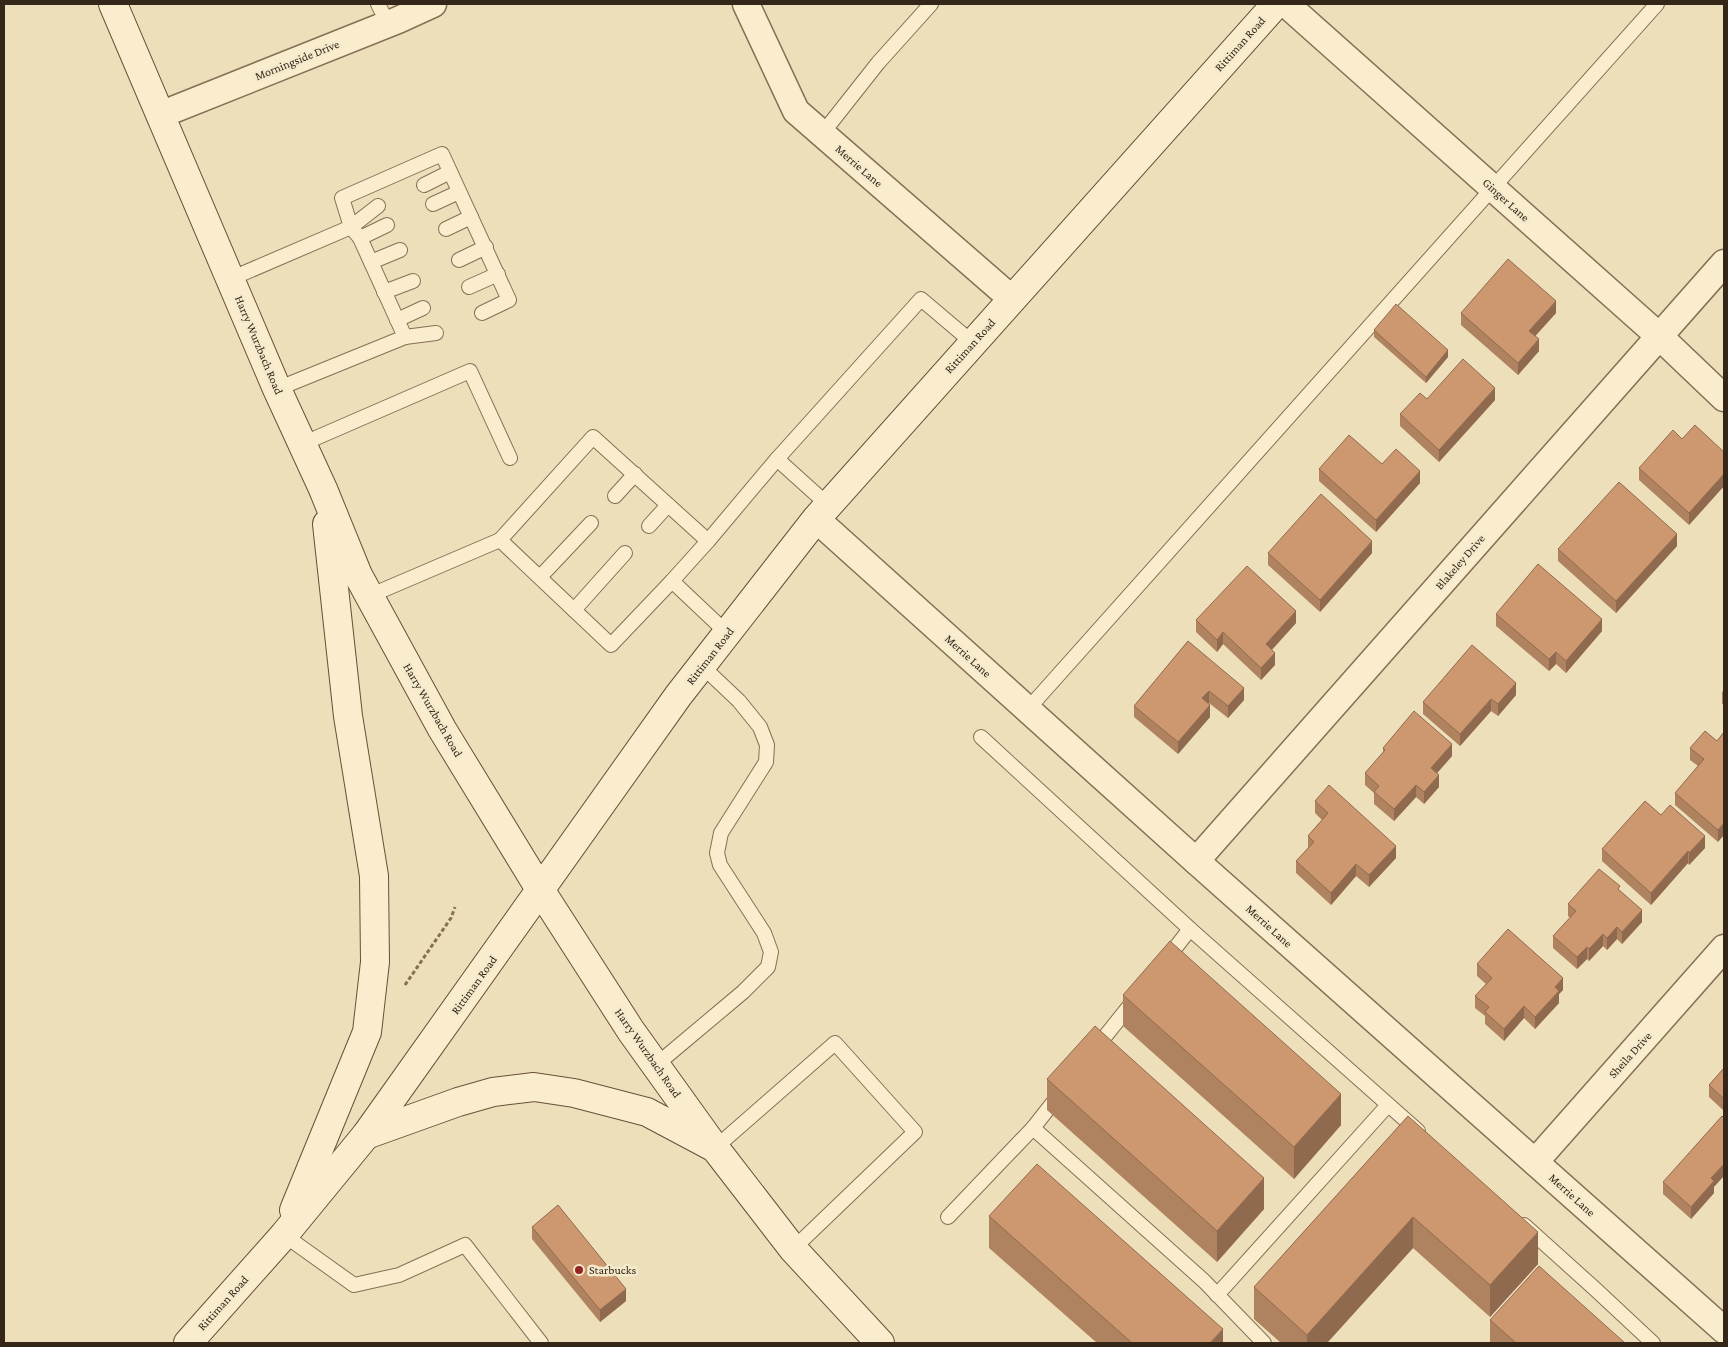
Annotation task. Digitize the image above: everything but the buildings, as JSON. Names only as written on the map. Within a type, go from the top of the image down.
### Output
[{"type":"main road","name":"Harry Wurzbach Road","points":[[113,4],[277,389],[323,489],[358,575],[442,729],[540,891],[631,1031],[715,1148],[793,1249],[880,1343]]},
{"type":"main road","name":"Rittiman Road","points":[[188,1343],[284,1235],[366,1135],[672,704],[822,512],[1276,4]]},
{"type":"main road","points":[[284,1235],[367,1032],[375,962],[374,876],[348,716],[323,489]]},
{"type":"main road","points":[[366,1135],[458,1102],[492,1092],[534,1087],[574,1093],[647,1112],[715,1148]]},
{"type":"street","name":"Morningside Drive","points":[[160,115],[383,14],[433,4]]},
{"type":"street","name":"Merrie Lane","points":[[746,4],[796,111],[1012,300]]},
{"type":"street","name":"Ginger Lane","points":[[1286,4],[1659,336],[1724,398]]},
{"type":"street","name":"Blakeley Drive","points":[[1196,861],[1724,263]]},
{"type":"street","name":"Merrie Lane","points":[[822,512],[1028,710],[1724,1330]]},
{"type":"street","name":"Sheila Drive","points":[[1535,1162],[1724,948]]},
{"type":"lane","points":[[822,134],[878,64],[931,4]]},
{"type":"lane","points":[[1028,710],[1657,4]]},
{"type":"lane","points":[[404,337],[360,238],[352,226],[342,198],[442,154],[509,300],[482,313]]},
{"type":"lane","points":[[424,185],[450,172]]},
{"type":"lane","points":[[433,204],[459,192]]},
{"type":"lane","points":[[230,278],[352,226],[378,206]]},
{"type":"lane","points":[[446,229],[471,217]]},
{"type":"lane","points":[[360,238],[388,225]]},
{"type":"lane","points":[[459,260],[486,247]]},
{"type":"lane","points":[[371,262],[400,250]]},
{"type":"lane","points":[[469,287],[498,274]]},
{"type":"lane","points":[[384,292],[413,281]]},
{"type":"lane","points":[[500,540],[611,645],[708,541],[776,460],[921,298],[974,343]]},
{"type":"lane","points":[[397,320],[423,308]]},
{"type":"lane","points":[[277,389],[404,337],[436,333]]},
{"type":"lane","points":[[302,444],[470,371],[510,458]]},
{"type":"lane","points":[[369,596],[500,540],[593,437],[708,541]]},
{"type":"lane","points":[[776,460],[822,512]]},
{"type":"lane","points":[[615,496],[635,474]]},
{"type":"lane","points":[[649,526],[668,505]]},
{"type":"lane","points":[[540,577],[591,523]]},
{"type":"lane","points":[[574,610],[625,553]]},
{"type":"lane","points":[[672,581],[728,633]]},
{"type":"lane","points":[[656,1065],[743,992],[768,967],[772,952],[764,932],[720,865],[716,853],[721,833],[766,762],[767,744],[760,727],[739,701],[702,666]]},
{"type":"lane","points":[[981,738],[1190,929],[1425,1138]]},
{"type":"lane","points":[[1154,975],[1190,929]]},
{"type":"lane","points":[[1087,1059],[1142,990]]},
{"type":"lane","points":[[715,1148],[835,1043],[916,1132],[793,1249]]},
{"type":"lane","points":[[948,1217],[1033,1128],[1069,1082]]},
{"type":"lane","points":[[1217,1295],[1388,1105]]},
{"type":"lane","points":[[1033,1128],[1204,1281],[1264,1343]]},
{"type":"lane","points":[[1513,1216],[1653,1343]]},
{"type":"lane","points":[[284,1235],[354,1285],[398,1275],[465,1245],[541,1343]]},
{"type":"path","points":[[404,987],[451,918],[455,907]]},
{"type":"place","name":"Starbucks","points":[[579,1270]]}]
